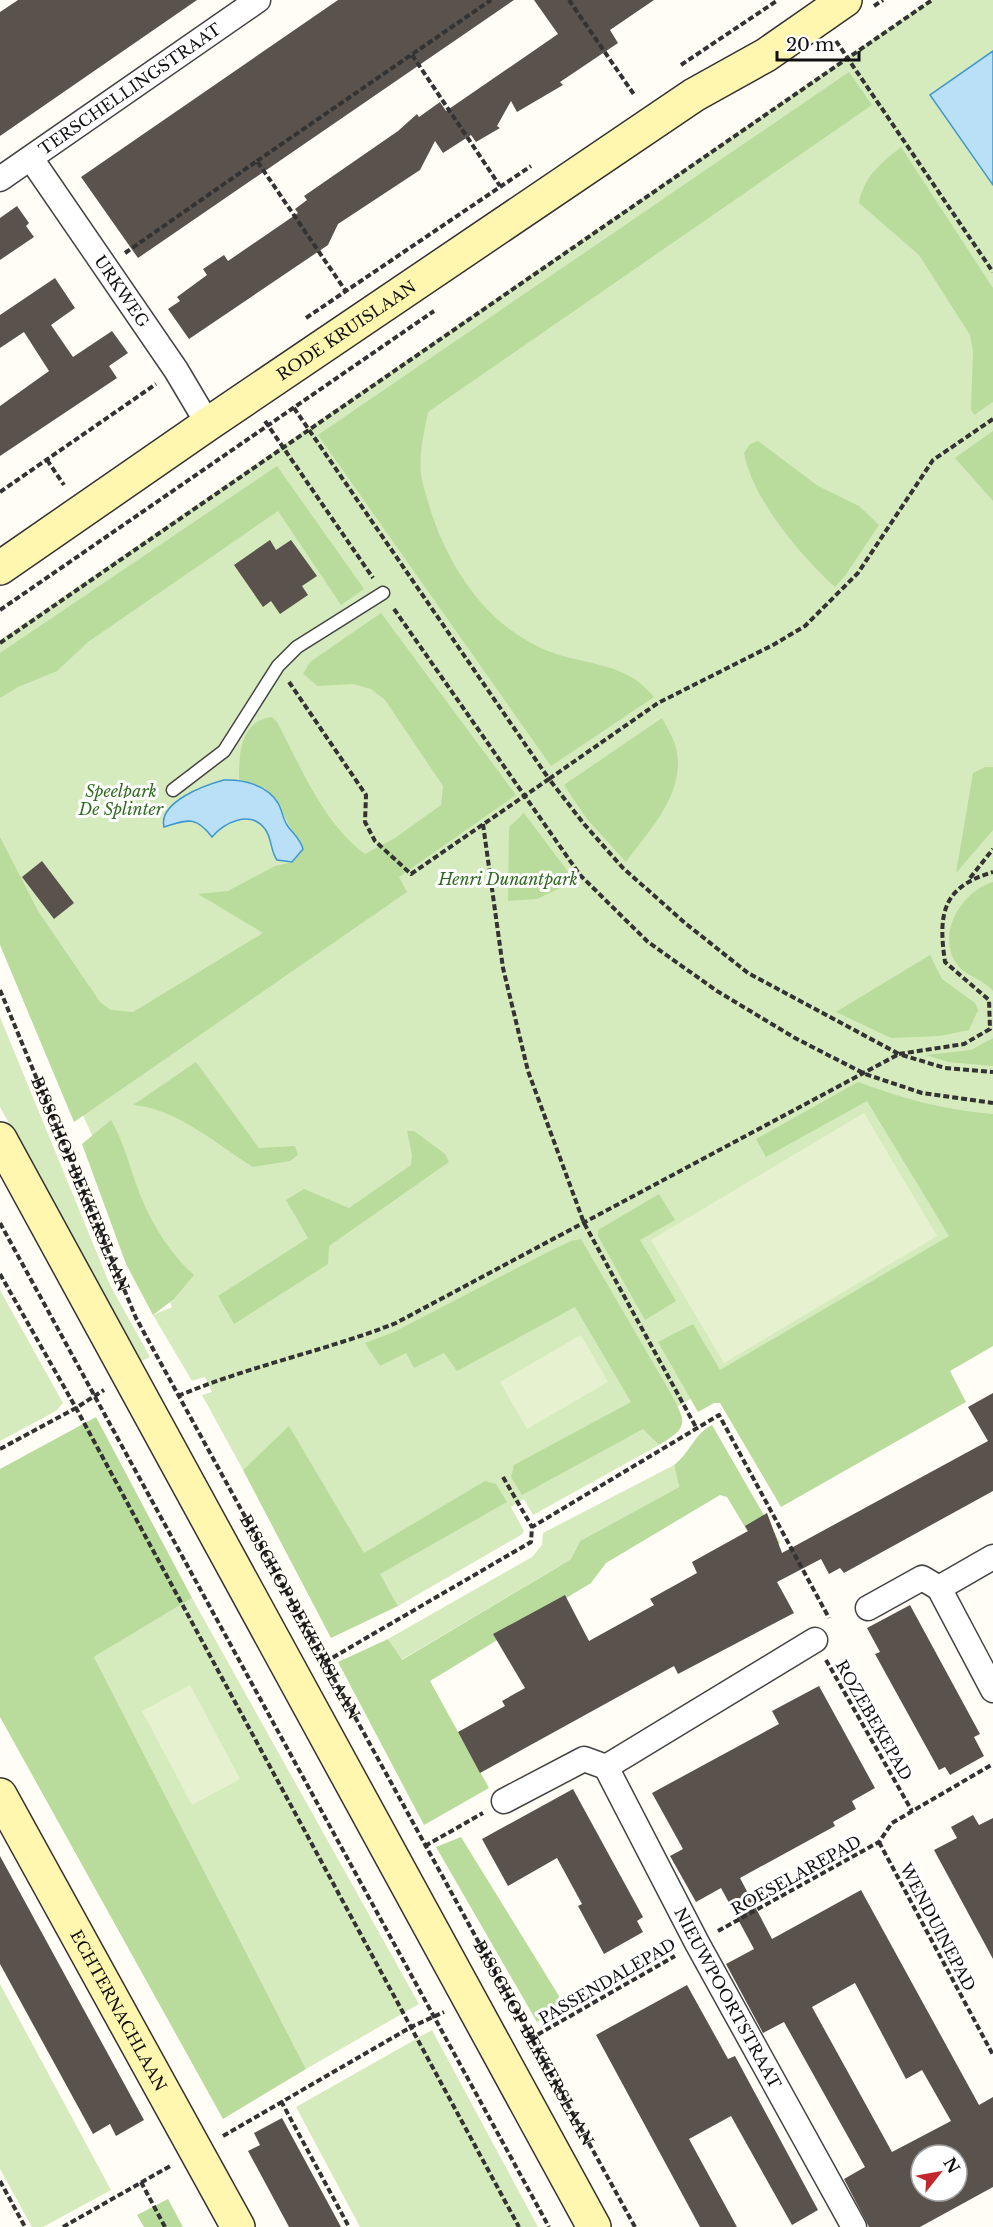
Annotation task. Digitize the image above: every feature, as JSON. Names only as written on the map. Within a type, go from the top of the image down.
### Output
[{"type":"main road","name":"RODE KRUISLAAN","points":[[0,568],[208,424],[694,95],[766,55],[818,4]]},
{"type":"main road","name":"BISSCHOP BEKKERSLAAN","points":[[0,1139],[594,2227]]},
{"type":"main road","name":"ECHTERNACHLAAN","points":[[0,1795],[238,2227]]},
{"type":"street","name":"TERSCHELLINGSTRAAT","points":[[0,179],[32,160],[258,0]]},
{"type":"street","name":"URKWEG","points":[[32,160],[176,370],[208,424]]},
{"type":"street","points":[[939,1588],[993,1557]]},
{"type":"street","points":[[868,1608],[922,1578],[939,1588],[993,1690]]},
{"type":"street","points":[[504,1801],[584,1759],[606,1767],[815,1640]]},
{"type":"street","name":"NIEUWPOORTSTRAAT","points":[[606,1767],[697,1943],[854,2227]]},
{"type":"lane","points":[[172,790],[224,751],[278,666],[297,647],[383,593]]},
{"type":"path","points":[[106,266],[491,0]]},
{"type":"path","points":[[569,0],[635,96]]},
{"type":"path","points":[[0,643],[932,0]]},
{"type":"path","points":[[818,4],[848,57],[993,272]]},
{"type":"path","points":[[412,55],[500,186]]},
{"type":"path","points":[[257,161],[345,291]]},
{"type":"path","points":[[0,492],[176,370]]},
{"type":"path","points":[[294,408],[549,779],[584,824],[623,868],[685,923],[748,973],[899,1054],[945,1068],[993,1072]]},
{"type":"path","points":[[278,666],[366,795],[364,822],[375,841],[411,874],[658,703],[773,645],[805,626],[858,573],[933,460],[993,419]]},
{"type":"path","points":[[268,426],[523,797],[580,875],[648,942],[717,991],[795,1038],[865,1074],[922,1093],[993,1103]]},
{"type":"path","points":[[47,460],[64,485]]},
{"type":"path","points":[[483,824],[503,968],[528,1071],[585,1223],[697,1429]]},
{"type":"path","points":[[178,1396],[207,1383],[357,1338],[396,1323],[899,1054],[964,1044],[990,1029],[989,1000],[945,962],[941,932],[948,899],[970,879],[993,849]]},
{"type":"path","points":[[970,879],[993,872]]},
{"type":"path","name":"BISSCHOP BEKKERSLAAN","points":[[0,990],[136,1318],[635,2227]]},
{"type":"path","points":[[0,1223],[549,2227]]},
{"type":"path","points":[[0,1274],[76,1408],[519,2227]]},
{"type":"path","points":[[0,1449],[76,1408]]},
{"type":"path","points":[[532,1527],[719,1415],[835,1628],[815,1640]]},
{"type":"path","points":[[325,1662],[531,1542],[532,1527],[503,1477]]},
{"type":"path","name":"ROZEBEKEPAD","points":[[815,1640],[912,1811]]},
{"type":"path","name":"ROESELAREPAD","points":[[697,1943],[879,1842],[892,1823],[993,1764]]},
{"type":"path","points":[[425,1846],[504,1801]]},
{"type":"path","name":"WENDUINEPAD","points":[[879,1842],[993,2055]]},
{"type":"path","name":"PASSENDALEPAD","points":[[530,2039],[697,1943]]},
{"type":"path","points":[[196,2152],[411,2026],[435,2016]]},
{"type":"path","points":[[281,2101],[349,2227]]},
{"type":"path","points":[[0,2181],[25,2227]]},
{"type":"path","points":[[63,2227],[141,2182],[165,2227]]},
{"type":"green space","name":"Henri Dunantpark","points":[[930,0],[993,0],[993,1218],[637,1431],[644,1428],[659,1445],[533,1515],[524,1499],[511,1507],[524,1531],[521,1535],[398,1606],[385,1583],[248,1465],[243,1470],[202,1395],[212,1392],[205,1377],[192,1381],[153,1315],[172,1307],[0,937],[0,640]]},
{"type":"green space","points":[[849,72],[872,105],[428,412],[421,451],[422,482],[444,545],[468,586],[483,605],[518,635],[539,647],[569,658],[615,669],[642,684],[654,697],[551,766],[318,435]]},
{"type":"green space","points":[[901,147],[993,288],[993,402],[974,415],[971,409],[973,352],[970,335],[919,255],[859,203],[861,193],[869,178]]},
{"type":"green space","points":[[993,431],[993,501],[955,458]]},
{"type":"green space","points":[[758,441],[818,486],[859,506],[879,525],[835,587],[793,543],[757,489],[744,453],[750,444]]},
{"type":"green space","points":[[277,466],[364,589],[341,605],[278,511],[88,642],[57,671],[18,687],[0,698],[0,653]]},
{"type":"green space","points":[[381,613],[516,795],[399,877],[407,892],[74,1122],[0,945],[0,837],[38,911],[100,1002],[111,1010],[133,1012],[263,933],[198,894],[228,891],[275,866],[292,862],[300,840],[274,803],[239,780],[241,749],[247,732],[253,725],[272,717],[277,722],[325,810],[337,827],[365,854],[395,838],[441,805],[443,786],[385,700],[371,689],[353,684],[318,686],[303,674],[310,662]]},
{"type":"green space","points":[[662,718],[677,752],[678,768],[675,783],[655,824],[626,862],[587,819],[564,785]]},
{"type":"green space","points":[[985,767],[993,767],[993,830],[956,873],[973,773]]},
{"type":"green space","points":[[524,813],[575,881],[537,899],[508,901],[509,827]]},
{"type":"green space","points":[[993,882],[993,991],[959,967],[952,955],[949,942],[954,917],[961,905],[981,887]]},
{"type":"green space","points":[[930,955],[942,979],[975,1003],[978,1010],[969,1030],[940,1036],[891,1038],[836,1012]]},
{"type":"green space","points":[[0,1017],[110,1285],[150,1357],[140,1362],[0,1107]]},
{"type":"green space","points":[[993,1038],[993,1066],[948,1062],[926,1055],[971,1050]]},
{"type":"green space","points":[[196,1062],[259,1148],[295,1146],[298,1155],[290,1161],[253,1167],[181,1120],[150,1108],[133,1105]]},
{"type":"green space","points":[[858,1082],[924,1103],[993,1114],[993,1346],[950,1371],[966,1402],[781,1507],[720,1403],[714,1403],[698,1412],[658,1342],[693,1324],[720,1370],[949,1236],[867,1101],[766,1157],[756,1139]]},
{"type":"green space","points":[[864,1113],[937,1236],[724,1363],[651,1240]]},
{"type":"green space","points":[[111,1120],[122,1142],[140,1194],[152,1220],[166,1244],[194,1275],[174,1299],[153,1315],[126,1264],[82,1144]]},
{"type":"green space","points":[[407,1131],[414,1131],[445,1154],[449,1162],[329,1246],[328,1264],[234,1324],[218,1296],[308,1238],[286,1200],[304,1189],[349,1208],[411,1165],[412,1155]]},
{"type":"green space","points":[[659,1194],[675,1220],[640,1240],[676,1301],[645,1320],[598,1236],[598,1230]]},
{"type":"green space","points":[[581,1239],[670,1392],[682,1417],[682,1423],[676,1433],[659,1445],[643,1429],[522,1495],[511,1477],[514,1465],[631,1402],[575,1307],[457,1371],[444,1353],[414,1368],[406,1353],[380,1366],[365,1343],[394,1332],[546,1253],[571,1241]]},
{"type":"green space","points":[[0,1290],[63,1403],[56,1411],[0,1441]]},
{"type":"green space","points":[[581,1335],[608,1382],[527,1429],[500,1382]]},
{"type":"green space","points":[[96,1417],[192,1598],[94,1657],[306,2069],[223,2119],[0,1717],[0,1469]]},
{"type":"green space","points":[[712,1425],[780,1543],[761,1554],[727,1497],[720,1495],[606,1563],[591,1583],[430,1681],[489,1788],[424,1825],[338,1662],[388,1639],[402,1660],[571,1559],[580,1541],[679,1487],[674,1465],[701,1433]]},
{"type":"green space","points":[[289,1426],[364,1553],[485,1481],[496,1484],[507,1502],[380,1574],[398,1606],[331,1638],[243,1470]]},
{"type":"green space","points":[[674,1465],[679,1487],[580,1541],[571,1559],[401,1660],[388,1639],[532,1557],[542,1545],[543,1533]]},
{"type":"green space","points":[[192,1598],[419,2004],[306,2069],[94,1657]]},
{"type":"green space","points":[[190,1685],[240,1779],[192,1805],[142,1711]]},
{"type":"green space","points":[[461,1837],[559,1996],[558,2009],[537,2022],[436,1847]]},
{"type":"green space","points":[[0,1984],[111,2190],[43,2227],[32,2227],[0,2169]]},
{"type":"green space","points":[[432,2030],[538,2227],[360,2227],[296,2107]]},
{"type":"green space","points":[[168,2199],[183,2227],[144,2227],[137,2215]]},
{"type":"water","points":[[993,51],[993,185],[930,95]]},
{"type":"water","points":[[224,780],[254,784],[273,797],[289,828],[302,845],[303,849],[292,862],[277,860],[265,829],[252,820],[237,820],[223,827],[212,837],[195,822],[185,821],[164,827],[164,818],[175,802],[195,790]]},
{"type":"building","points":[[18,0],[197,0],[0,136],[0,12]]},
{"type":"building","points":[[338,0],[514,0],[138,258],[81,177]]},
{"type":"building","points":[[534,0],[654,0],[610,30],[618,43],[560,82],[563,85],[517,112],[511,101],[497,126],[500,128],[476,142],[471,135],[443,153],[435,141],[420,170],[338,224],[328,245],[189,339],[168,309],[180,301],[177,297],[207,275],[203,269],[224,255],[228,261],[298,213],[295,209],[307,200],[304,196],[398,131],[417,114],[419,117],[440,102],[446,111],[558,34]]},
{"type":"building","points":[[17,206],[29,223],[26,226],[34,237],[0,260],[0,218]]},
{"type":"building","points":[[55,278],[75,308],[51,325],[73,357],[112,331],[128,353],[109,366],[117,378],[0,456],[0,406],[49,371],[24,332],[0,348],[0,315]]},
{"type":"building","points":[[270,540],[276,550],[291,540],[317,576],[302,586],[308,595],[280,614],[271,601],[263,607],[234,565]]},
{"type":"building","points":[[42,861],[74,903],[54,919],[22,877]]},
{"type":"building","points":[[993,1393],[993,1491],[844,1573],[840,1568],[829,1574],[821,1559],[777,1582],[794,1613],[678,1674],[674,1666],[480,1773],[458,1732],[505,1706],[502,1701],[525,1688],[493,1634],[565,1595],[589,1641],[654,1605],[650,1599],[697,1573],[692,1562],[748,1531],[745,1526],[767,1513],[782,1553],[988,1441],[968,1407]]},
{"type":"building","points":[[910,1605],[980,1734],[974,1737],[984,1756],[950,1775],[945,1767],[939,1770],[875,1654],[880,1652],[867,1628]]},
{"type":"building","points":[[819,1686],[875,1788],[852,1801],[856,1809],[833,1822],[835,1826],[740,1878],[772,1939],[861,1890],[979,2105],[993,2097],[993,2187],[969,2200],[969,2143],[909,2143],[951,2121],[922,2070],[906,2079],[855,1983],[812,2007],[892,2152],[909,2143],[909,2203],[964,2203],[920,2227],[869,2227],[844,2179],[865,2167],[784,2022],[763,2033],[726,1964],[754,1949],[721,1888],[696,1902],[670,1856],[683,1849],[652,1793],[779,1724],[772,1711]]},
{"type":"building","points":[[573,1789],[643,1917],[637,1921],[643,1932],[604,1954],[578,1906],[582,1904],[557,1858],[508,1886],[482,1839]]},
{"type":"building","points":[[973,1815],[979,1825],[993,1818],[993,1959],[934,1850],[957,1838],[951,1827]]},
{"type":"building","points":[[0,1856],[144,2120],[116,2136],[110,2124],[93,2134],[0,1964]]},
{"type":"building","points":[[687,1985],[728,2059],[735,2056],[818,2210],[792,2225],[731,2116],[689,2139],[737,2227],[700,2227],[596,2035]]},
{"type":"building","points":[[282,2118],[341,2227],[289,2227],[248,2151],[260,2145],[254,2133]]},
{"type":"park label","name":"Speelpark De Splinter","points":[[121,800]]}]
